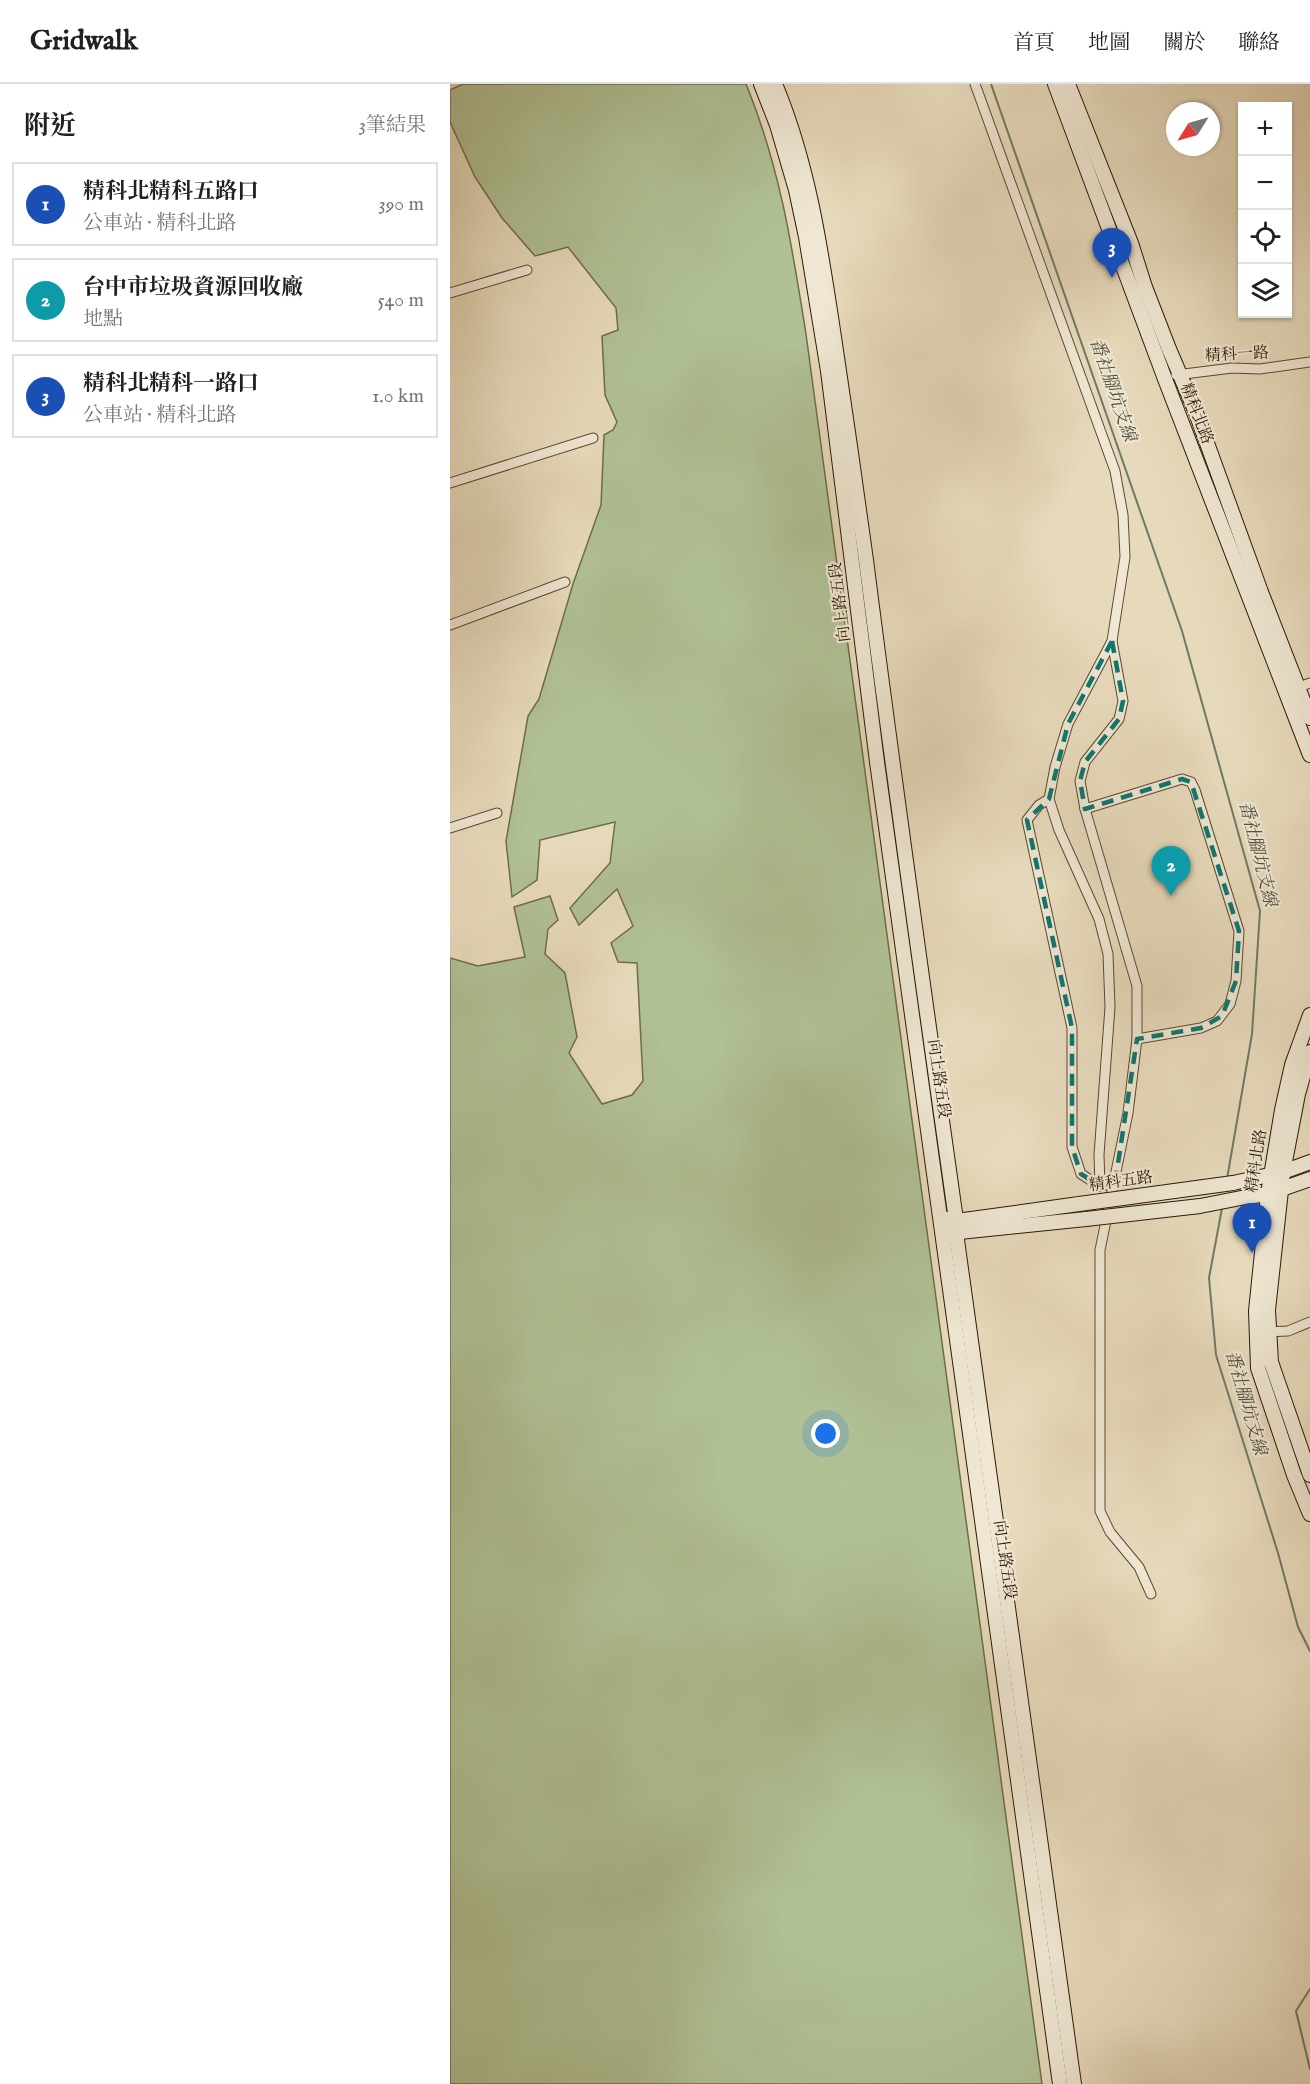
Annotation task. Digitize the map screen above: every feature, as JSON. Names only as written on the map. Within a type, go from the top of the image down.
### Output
[{"type":"main road","name":"向上路五段","points":[[761,84],[777,124],[796,190],[828,371],[877,762],[944,1226],[1074,2084]]},
{"type":"main road","name":"向上路五段","points":[[775,84],[799,154],[820,241],[855,478],[891,758],[944,1226],[1060,2084]]},
{"type":"main road","name":"精科北路","points":[[1055,84],[1165,379],[1298,687],[1310,755]]},
{"type":"main road","name":"精科北路","points":[[1068,84],[1310,718]]},
{"type":"main road","name":"精科北路","points":[[1310,1015],[1292,1065],[1282,1110],[1277,1174],[1256,1311],[1258,1368],[1287,1456],[1310,1514]]},
{"type":"main road","name":"精科北路","points":[[1277,1174],[1310,1052]]},
{"type":"main road","name":"精科五路","points":[[944,1226],[1079,1204],[1233,1184],[1277,1174],[1310,1162]]},
{"type":"main road","name":"精科五路","points":[[944,1226],[1086,1219],[1200,1206],[1274,1192],[1310,1179]]},
{"type":"main road","name":"精科北路","points":[[1274,1192],[1268,1310],[1271,1362],[1306,1449],[1310,1474]]},
{"type":"street","points":[[975,84],[1115,471],[1123,515],[1125,557],[1112,641],[1068,724],[1055,767],[1049,799],[1059,830],[1099,919],[1108,954],[1110,1008],[1099,1155],[1100,1186]]},
{"type":"street","points":[[450,293],[527,270]]},
{"type":"street","name":"精科一路","points":[[1165,379],[1180,374],[1232,368],[1260,369],[1310,362]]},
{"type":"street","points":[[450,483],[593,438]]},
{"type":"street","points":[[450,625],[565,582]]},
{"type":"street","points":[[1112,641],[1123,701],[1119,719],[1085,762],[1080,781],[1085,809],[1137,986],[1137,1039],[1128,1113],[1100,1250],[1100,1511],[1110,1532],[1139,1567],[1151,1594]]},
{"type":"street","points":[[1085,809],[1182,779],[1191,782],[1196,790],[1239,931],[1236,981],[1230,1004],[1222,1016],[1201,1028],[1137,1039]]},
{"type":"street","points":[[1049,799],[1039,805],[1027,820],[1072,1028],[1072,1147],[1081,1174],[1100,1186],[1115,1183]]},
{"type":"street","points":[[450,828],[497,813]]},
{"type":"street","points":[[1256,1334],[1288,1331],[1310,1322]]},
{"type":"street","points":[[1287,1456],[1306,1449]]},
{"type":"highlighted area","points":[[1112,641],[1123,701],[1119,719],[1085,762],[1080,781],[1085,809],[1182,779],[1191,782],[1239,931],[1236,981],[1222,1016],[1201,1028],[1137,1039],[1115,1183],[1100,1186],[1081,1174],[1072,1147],[1072,1028],[1027,820],[1049,799],[1068,724]]},
{"type":"green space","points":[[463,84],[746,84],[768,146],[784,207],[806,334],[1042,2084],[450,2084],[450,958],[478,966],[525,957],[514,907],[550,896],[558,920],[548,929],[545,954],[565,973],[577,1037],[569,1053],[602,1104],[632,1095],[643,1081],[637,963],[618,962],[611,943],[633,926],[617,889],[579,925],[570,908],[610,863],[615,822],[540,840],[537,880],[512,897],[506,841],[528,716],[539,699],[573,584],[601,505],[604,435],[613,430],[617,422],[605,395],[602,336],[618,330],[616,308],[568,247],[535,256],[502,218],[475,177],[450,122],[450,90]]},
{"type":"waterway","name":"番社腳坑支線","points":[[991,84],[1182,631],[1260,911],[1252,1034],[1227,1179]]},
{"type":"waterway","name":"番社腳坑支線","points":[[1222,1208],[1209,1278],[1216,1355],[1278,1553],[1298,1627],[1310,1651]]},
{"type":"waterway","name":"番社腳坑支線","points":[[1310,1989],[1296,2011],[1310,2069]]},
{"type":"place","name":"精科北精科一路口","points":[[1112,278]]},
{"type":"place","name":"台中市垃圾資源回收廠","points":[[1171,896]]},
{"type":"place","name":"精科北精科五路口","points":[[1252,1253]]}]
